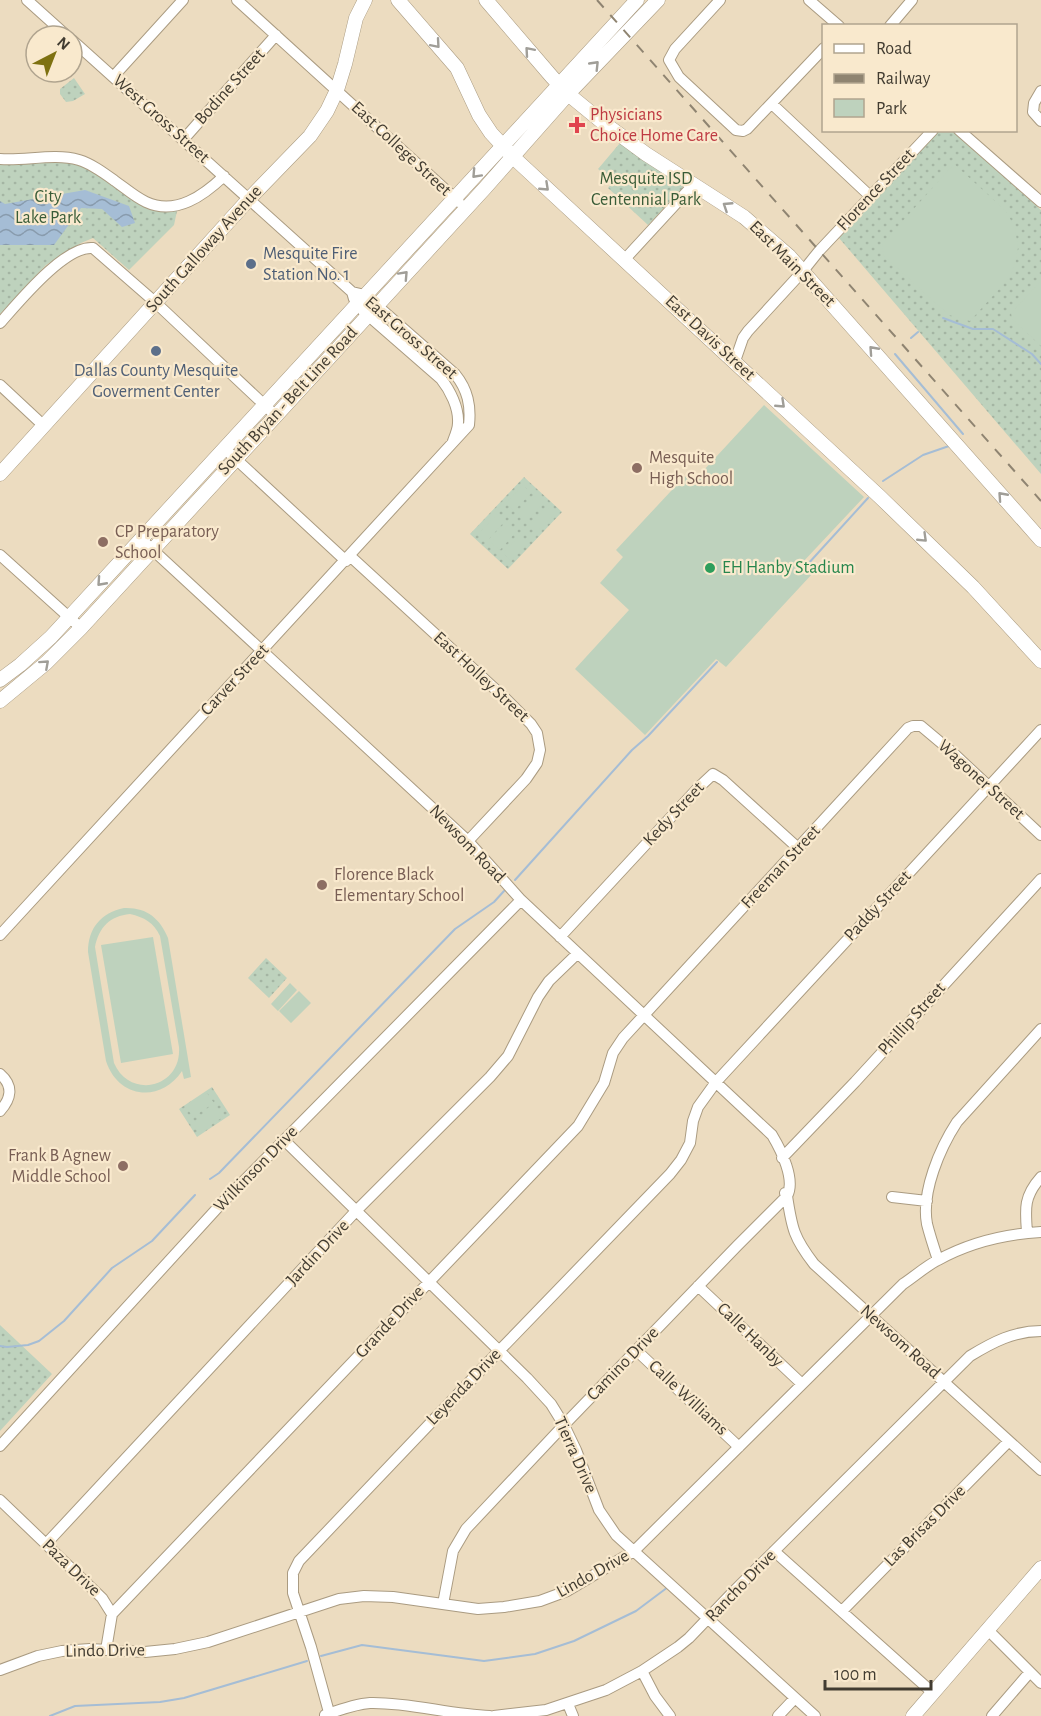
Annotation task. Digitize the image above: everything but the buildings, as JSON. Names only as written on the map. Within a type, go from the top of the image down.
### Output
[{"type":"main road","name":"South Galloway Avenue","points":[[0,474],[249,199],[310,136],[327,111],[337,90],[350,37],[364,0]]},
{"type":"main road","name":"East Davis Street","points":[[398,0],[457,68],[478,115],[513,157],[879,496],[956,570],[1041,661]]},
{"type":"main road","name":"East Main Street","points":[[486,0],[563,89],[601,121],[646,154],[744,217],[783,250],[1041,540]]},
{"type":"main road","points":[[563,89],[636,0]]},
{"type":"main road","points":[[563,89],[658,0]]},
{"type":"main road","name":"South Bryan - Belt Line Road","points":[[0,680],[37,651],[69,618],[315,349],[358,297],[503,146],[563,89]]},
{"type":"main road","name":"South Bryan - Belt Line Road","points":[[0,701],[46,663],[153,550],[513,157],[563,89]]},
{"type":"main road","points":[[315,349],[326,359]]},
{"type":"main road","points":[[188,488],[199,498]]},
{"type":"main road","points":[[913,1716],[1041,1568]]},
{"type":"street","points":[[27,0],[54,24]]},
{"type":"street","points":[[113,77],[183,0]]},
{"type":"street","name":"East College Street","points":[[237,0],[466,209]]},
{"type":"street","points":[[720,0],[675,49],[669,60],[679,76],[736,130],[747,129],[822,50]]},
{"type":"street","points":[[809,0],[837,24]]},
{"type":"street","points":[[892,24],[912,0]]},
{"type":"street","name":"Bodine Street","points":[[183,140],[276,35]]},
{"type":"street","name":"West Gross Street","points":[[84,51],[249,199]]},
{"type":"street","points":[[1041,91],[1034,103],[1033,112],[1041,122]]},
{"type":"street","points":[[772,104],[870,196]]},
{"type":"street","name":"Florence Street","points":[[803,271],[931,132]]},
{"type":"street","points":[[961,132],[1041,202]]},
{"type":"street","points":[[0,159],[66,158],[77,160],[97,169],[147,202],[157,206],[178,206],[197,198],[224,176]]},
{"type":"street","points":[[625,259],[694,184]]},
{"type":"street","name":"East Gross Street","points":[[249,199],[358,297],[441,379],[447,387],[456,410],[458,423],[452,445]]},
{"type":"street","points":[[735,361],[743,338],[748,331],[803,271],[806,260],[834,229],[844,224]]},
{"type":"street","points":[[0,323],[34,285],[63,261],[80,250],[93,248],[155,302],[275,415]]},
{"type":"street","name":"East Gross Street","points":[[371,310],[464,384],[470,410],[469,425]]},
{"type":"street","points":[[0,385],[44,426]]},
{"type":"street","name":"Carver Street","points":[[0,935],[469,425]]},
{"type":"street","name":"East Holley Street","points":[[224,448],[497,691],[531,724],[537,733],[540,750],[537,763],[526,779],[468,841]]},
{"type":"street","name":"Newsom Road","points":[[141,539],[468,841],[521,900],[772,1135],[788,1167],[790,1191],[787,1196],[796,1239],[814,1264],[1041,1470]]},
{"type":"street","points":[[0,555],[81,628]]},
{"type":"street","name":"Wagoner Street","points":[[921,726],[1041,835]]},
{"type":"street","name":"Freeman Street","points":[[644,1015],[908,728],[921,726]]},
{"type":"street","name":"Paddy Street","points":[[716,1082],[1041,730]]},
{"type":"street","name":"Kedy Street","points":[[560,937],[713,774],[723,780],[798,848]]},
{"type":"street","name":"Phillip Street","points":[[782,1158],[1041,879]]},
{"type":"street","name":"Wilkinson Drive","points":[[0,1446],[221,1204],[521,900]]},
{"type":"street","name":"Jardin Drive","points":[[46,1544],[356,1211],[496,1070],[508,1056],[549,981],[577,954]]},
{"type":"street","name":"Grande Drive","points":[[112,1614],[578,1126],[604,1083],[613,1053],[644,1015]]},
{"type":"street","points":[[938,1260],[927,1222],[927,1201],[933,1170],[947,1137],[957,1122],[1041,1029]]},
{"type":"street","points":[[0,1074],[8,1083],[10,1094],[9,1100],[0,1111]]},
{"type":"street","name":"Leyenda Drive","points":[[327,1715],[293,1593],[293,1573],[299,1561],[676,1167],[690,1143],[693,1121],[698,1107],[716,1082]]},
{"type":"street","name":"Tierra Drive","points":[[284,1140],[551,1404],[576,1450],[600,1510],[616,1535],[815,1716]]},
{"type":"street","points":[[1027,1232],[1025,1208],[1027,1199],[1032,1187],[1041,1177]]},
{"type":"street","name":"Camino Drive","points":[[443,1604],[453,1551],[466,1529],[636,1350],[787,1196]]},
{"type":"street","points":[[892,1197],[927,1201]]},
{"type":"street","name":"Lindo Drive","points":[[0,1670],[62,1650],[145,1652],[175,1649],[208,1642],[339,1599],[364,1596],[393,1597],[478,1609],[540,1601],[567,1592],[634,1551],[903,1284],[938,1260],[985,1241],[1027,1232],[1041,1232]]},
{"type":"street","name":"Calle Hanby","points":[[698,1286],[802,1384]]},
{"type":"street","name":"Rancho Drive","points":[[327,1715],[370,1703],[472,1716],[546,1710],[606,1690],[642,1671],[678,1647],[708,1619],[970,1356],[996,1341],[1028,1331],[1041,1331]]},
{"type":"street","name":"Calle Williams","points":[[636,1350],[740,1447]]},
{"type":"street","name":"Las Brisas Drive","points":[[842,1611],[1009,1441]]},
{"type":"street","name":"Paza Drive","points":[[0,1500],[102,1598],[112,1614],[106,1650]]},
{"type":"street","points":[[774,1551],[933,1693]]},
{"type":"street","points":[[987,1629],[1041,1683]]},
{"type":"street","points":[[642,1671],[670,1716]]},
{"type":"street","points":[[992,1716],[1030,1672]]},
{"type":"street","points":[[778,1716],[795,1698]]},
{"type":"street","points":[[568,1704],[573,1716]]},
{"type":"green space","points":[[66,84],[78,84],[85,94],[66,102],[60,94],[60,89]]},
{"type":"green space","points":[[936,132],[954,132],[1041,210],[1041,474],[839,238]]},
{"type":"green space","name":"Mesquite ISD Centennial Park","points":[[620,143],[683,185],[683,188],[648,225],[608,188],[613,181],[598,169]]},
{"type":"green space","name":"City Lake Park","points":[[0,161],[71,162],[93,170],[153,210],[177,211],[174,225],[129,270],[93,238],[81,243],[46,265],[0,314]]},
{"type":"green space","points":[[954,164],[1006,211],[1015,228],[1018,248],[1010,277],[970,321],[949,315],[884,256],[882,247],[883,243]]},
{"type":"green space","points":[[1041,281],[1041,346],[1012,319],[1011,313]]},
{"type":"green space","name":"EH Hanby Stadium","points":[[764,405],[864,497],[802,563],[813,573],[726,667],[716,659],[645,735],[575,669],[629,610],[600,583],[623,557],[616,550],[685,476],[692,483]]},
{"type":"green space","points":[[524,477],[562,512],[508,569],[470,534]]},
{"type":"green space","points":[[523,485],[531,493],[514,511],[506,503]]},
{"type":"green space","points":[[535,496],[543,503],[526,522],[518,514]]},
{"type":"green space","points":[[546,507],[554,514],[537,532],[529,525]]},
{"type":"green space","points":[[497,514],[505,521],[488,540],[480,532]]},
{"type":"green space","points":[[508,525],[516,532],[500,550],[491,543]]},
{"type":"green space","points":[[520,535],[528,543],[511,561],[503,553]]},
{"type":"green space","points":[[139,909],[151,915],[161,925],[168,938],[191,1077],[184,1079],[182,1071],[163,1089],[151,1092],[140,1092],[120,1083],[106,1061],[88,952],[90,936],[97,923],[116,910]],"holes":[[[130,914],[152,924],[160,936],[179,1047],[178,1061],[172,1072],[164,1080],[154,1084],[142,1085],[131,1082],[122,1075],[114,1063],[95,947],[99,934],[106,924],[117,917]]]},
{"type":"green space","points":[[153,937],[173,1054],[121,1063],[101,945]]},
{"type":"green space","points":[[266,958],[287,978],[269,998],[248,978]]},
{"type":"green space","points":[[290,983],[297,990],[278,1011],[271,1004]]},
{"type":"green space","points":[[299,991],[311,1003],[291,1023],[279,1011]]},
{"type":"green space","points":[[212,1087],[230,1115],[197,1137],[179,1109]]},
{"type":"green space","points":[[207,1093],[214,1103],[193,1117],[186,1107]]},
{"type":"green space","points":[[216,1107],[223,1117],[202,1131],[195,1121]]},
{"type":"green space","points":[[0,1325],[52,1374],[0,1431]]},
{"type":"water","points":[[85,190],[129,206],[135,223],[122,227],[102,209],[81,208],[54,245],[0,245],[0,201],[5,204]]},
{"type":"waterway","points":[[943,318],[973,329],[993,329],[1032,354],[1041,364]]},
{"type":"waterway","points":[[911,338],[918,332]]},
{"type":"waterway","points":[[895,354],[963,434]]},
{"type":"waterway","points":[[883,481],[923,455],[949,446]]},
{"type":"waterway","points":[[807,565],[868,498]]},
{"type":"waterway","points":[[515,880],[632,750],[717,662]]},
{"type":"waterway","points":[[210,1179],[219,1173],[455,929],[494,902],[504,891]]},
{"type":"waterway","points":[[0,1346],[28,1345],[39,1341],[64,1321],[112,1268],[152,1241],[195,1195]]},
{"type":"waterway","points":[[321,1656],[362,1645],[484,1661],[535,1654],[574,1641],[636,1611],[668,1587]]},
{"type":"waterway","points":[[50,1716],[75,1706],[160,1702],[184,1698],[307,1661]]},
{"type":"railway","points":[[597,0],[1041,501]]},
{"type":"place","name":"Physicians Choice Home Care","points":[[577,125]]},
{"type":"place","name":"Mesquite Fire Station No. 1","points":[[251,264]]},
{"type":"place","name":"Dallas County Mesquite Goverment Center","points":[[156,351]]},
{"type":"place","name":"Mesquite High School","points":[[637,468]]},
{"type":"place","name":"CP Preparatory School","points":[[103,542]]},
{"type":"place","name":"EH Hanby Stadium","points":[[710,568]]},
{"type":"place","name":"Florence Black Elementary School","points":[[322,885]]},
{"type":"place","name":"Frank B Agnew Middle School","points":[[123,1166]]}]
